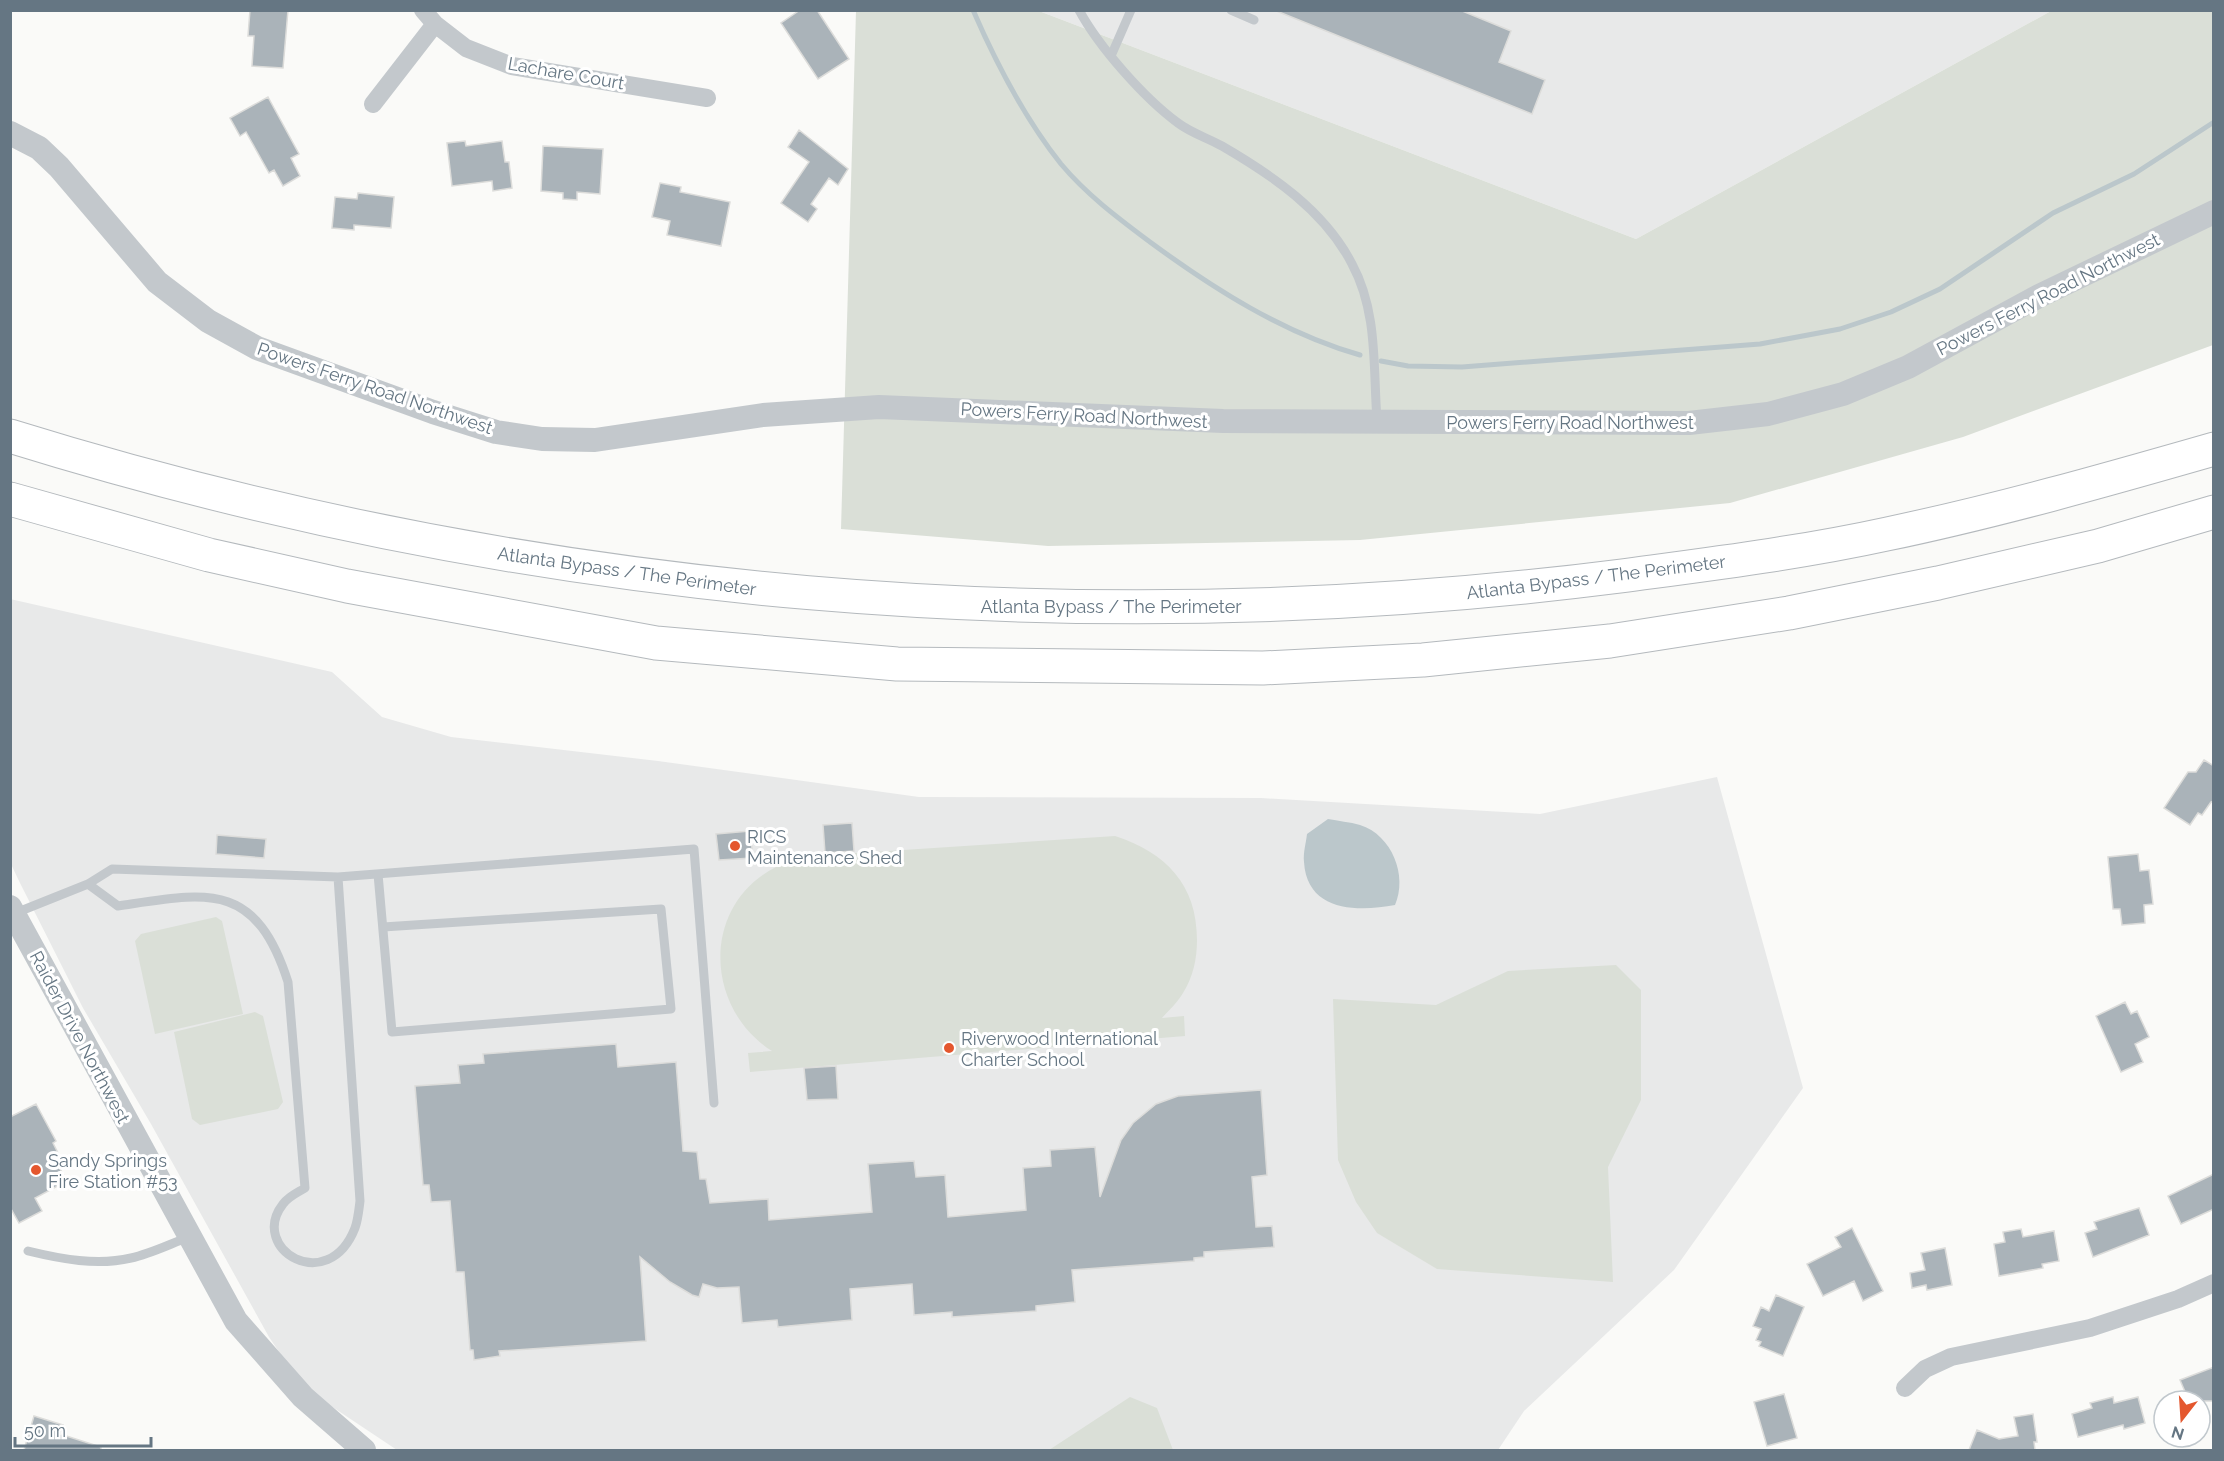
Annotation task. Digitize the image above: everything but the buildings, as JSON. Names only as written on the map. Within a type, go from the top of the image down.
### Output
[{"type":"highway","name":"Atlanta Bypass / The Perimeter","points":[[10,436],[267,506],[425,542],[651,577],[817,595],[985,606],[1107,609],[1225,608],[1425,597],[1711,564],[1887,534],[2214,449]]},
{"type":"highway","points":[[10,500],[209,555],[336,584],[656,643],[897,664],[1263,668],[1423,660],[1610,641],[1789,613],[1938,583],[2098,546],[2214,512]]},
{"type":"street","name":"Lachare Court","points":[[429,17],[466,48],[512,66],[707,98]]},
{"type":"street","points":[[373,104],[429,17]]},
{"type":"street","name":"Powers Ferry Road Northwest","points":[[13,135],[39,148],[59,166],[158,282],[208,321],[257,348],[496,432],[542,439],[596,440],[763,415],[879,407],[1143,419],[1377,422],[1689,423],[1768,414],[1843,394],[1908,367],[2039,296],[2214,212]]},
{"type":"street","name":"Raider Drive Northwest","points":[[12,910],[236,1321],[303,1397],[364,1450]]},
{"type":"street","points":[[1905,1388],[1925,1370],[1951,1357],[2090,1328],[2178,1299],[2214,1283]]},
{"type":"lane","points":[[1079,10],[1090,31],[1111,56],[1178,123],[1275,179],[1308,207],[1333,235],[1353,264],[1367,302],[1376,371],[1377,422]]},
{"type":"lane","points":[[1111,56],[1131,10]]},
{"type":"lane","points":[[1231,10],[1254,20]]},
{"type":"lane","points":[[12,910],[88,884],[112,869],[338,877],[694,849],[714,1103]]},
{"type":"lane","points":[[378,874],[392,1032],[671,1009],[661,909],[383,927]]},
{"type":"lane","points":[[88,884],[118,906],[191,896],[219,898],[246,910],[278,954],[288,982],[305,1188],[282,1204],[275,1223],[275,1232],[283,1250],[291,1257],[309,1264],[328,1260],[343,1248],[356,1227],[360,1201],[338,877]]},
{"type":"lane","points":[[28,1251],[63,1260],[109,1261],[132,1258],[189,1237]]},
{"type":"shaded area","points":[[856,11],[1039,11],[1636,239],[2051,11],[2213,11],[2213,345],[1963,437],[1730,503],[1360,540],[1048,546],[841,529]]},
{"type":"shaded area","points":[[1039,11],[2051,11],[1636,239]]},
{"type":"shaded area","name":"Riverwood International Charter School","points":[[10,599],[332,672],[382,717],[451,737],[658,761],[919,797],[1261,798],[1540,814],[1717,777],[1803,1088],[1674,1270],[1524,1411],[1498,1450],[397,1450],[322,1400],[294,1374],[269,1337],[151,1124],[83,1008],[10,862]]},
{"type":"shaded area","points":[[1328,819],[1360,825],[1371,830],[1389,847],[1400,882],[1395,905],[1351,908],[1337,905],[1314,891],[1307,878],[1304,862],[1307,834]]},
{"type":"shaded area","points":[[1115,836],[1133,843],[1163,862],[1185,887],[1191,903],[1196,920],[1197,940],[1194,968],[1181,996],[1162,1018],[1184,1016],[1185,1036],[750,1072],[748,1053],[772,1051],[750,1032],[733,1009],[724,984],[720,957],[724,931],[734,906],[752,884],[776,867],[811,856]]},
{"type":"shaded area","points":[[216,917],[222,921],[243,1014],[155,1034],[135,941],[141,934]]},
{"type":"shaded area","points":[[1616,965],[1641,990],[1641,1100],[1608,1167],[1613,1282],[1437,1269],[1377,1233],[1356,1202],[1338,1160],[1333,999],[1436,1005],[1508,971]]},
{"type":"shaded area","points":[[255,1012],[263,1016],[283,1102],[278,1109],[200,1125],[192,1119],[174,1032]]},
{"type":"shaded area","points":[[1130,1397],[1157,1408],[1173,1450],[1049,1450]]},
{"type":"waterway","points":[[973,10],[1002,70],[1036,129],[1061,164],[1092,196],[1150,242],[1224,293],[1304,335],[1360,355]]},
{"type":"waterway","points":[[1381,361],[1408,366],[1462,367],[1760,344],[1840,329],[1891,312],[1940,289],[2053,213],[2134,174],[2214,122]]},
{"type":"place","name":"RICS Maintenance Shed","points":[[735,846]]},
{"type":"place","name":"Riverwood International Charter School","points":[[949,1048]]},
{"type":"place","name":"Sandy Springs Fire Station #53","points":[[36,1170]]}]
